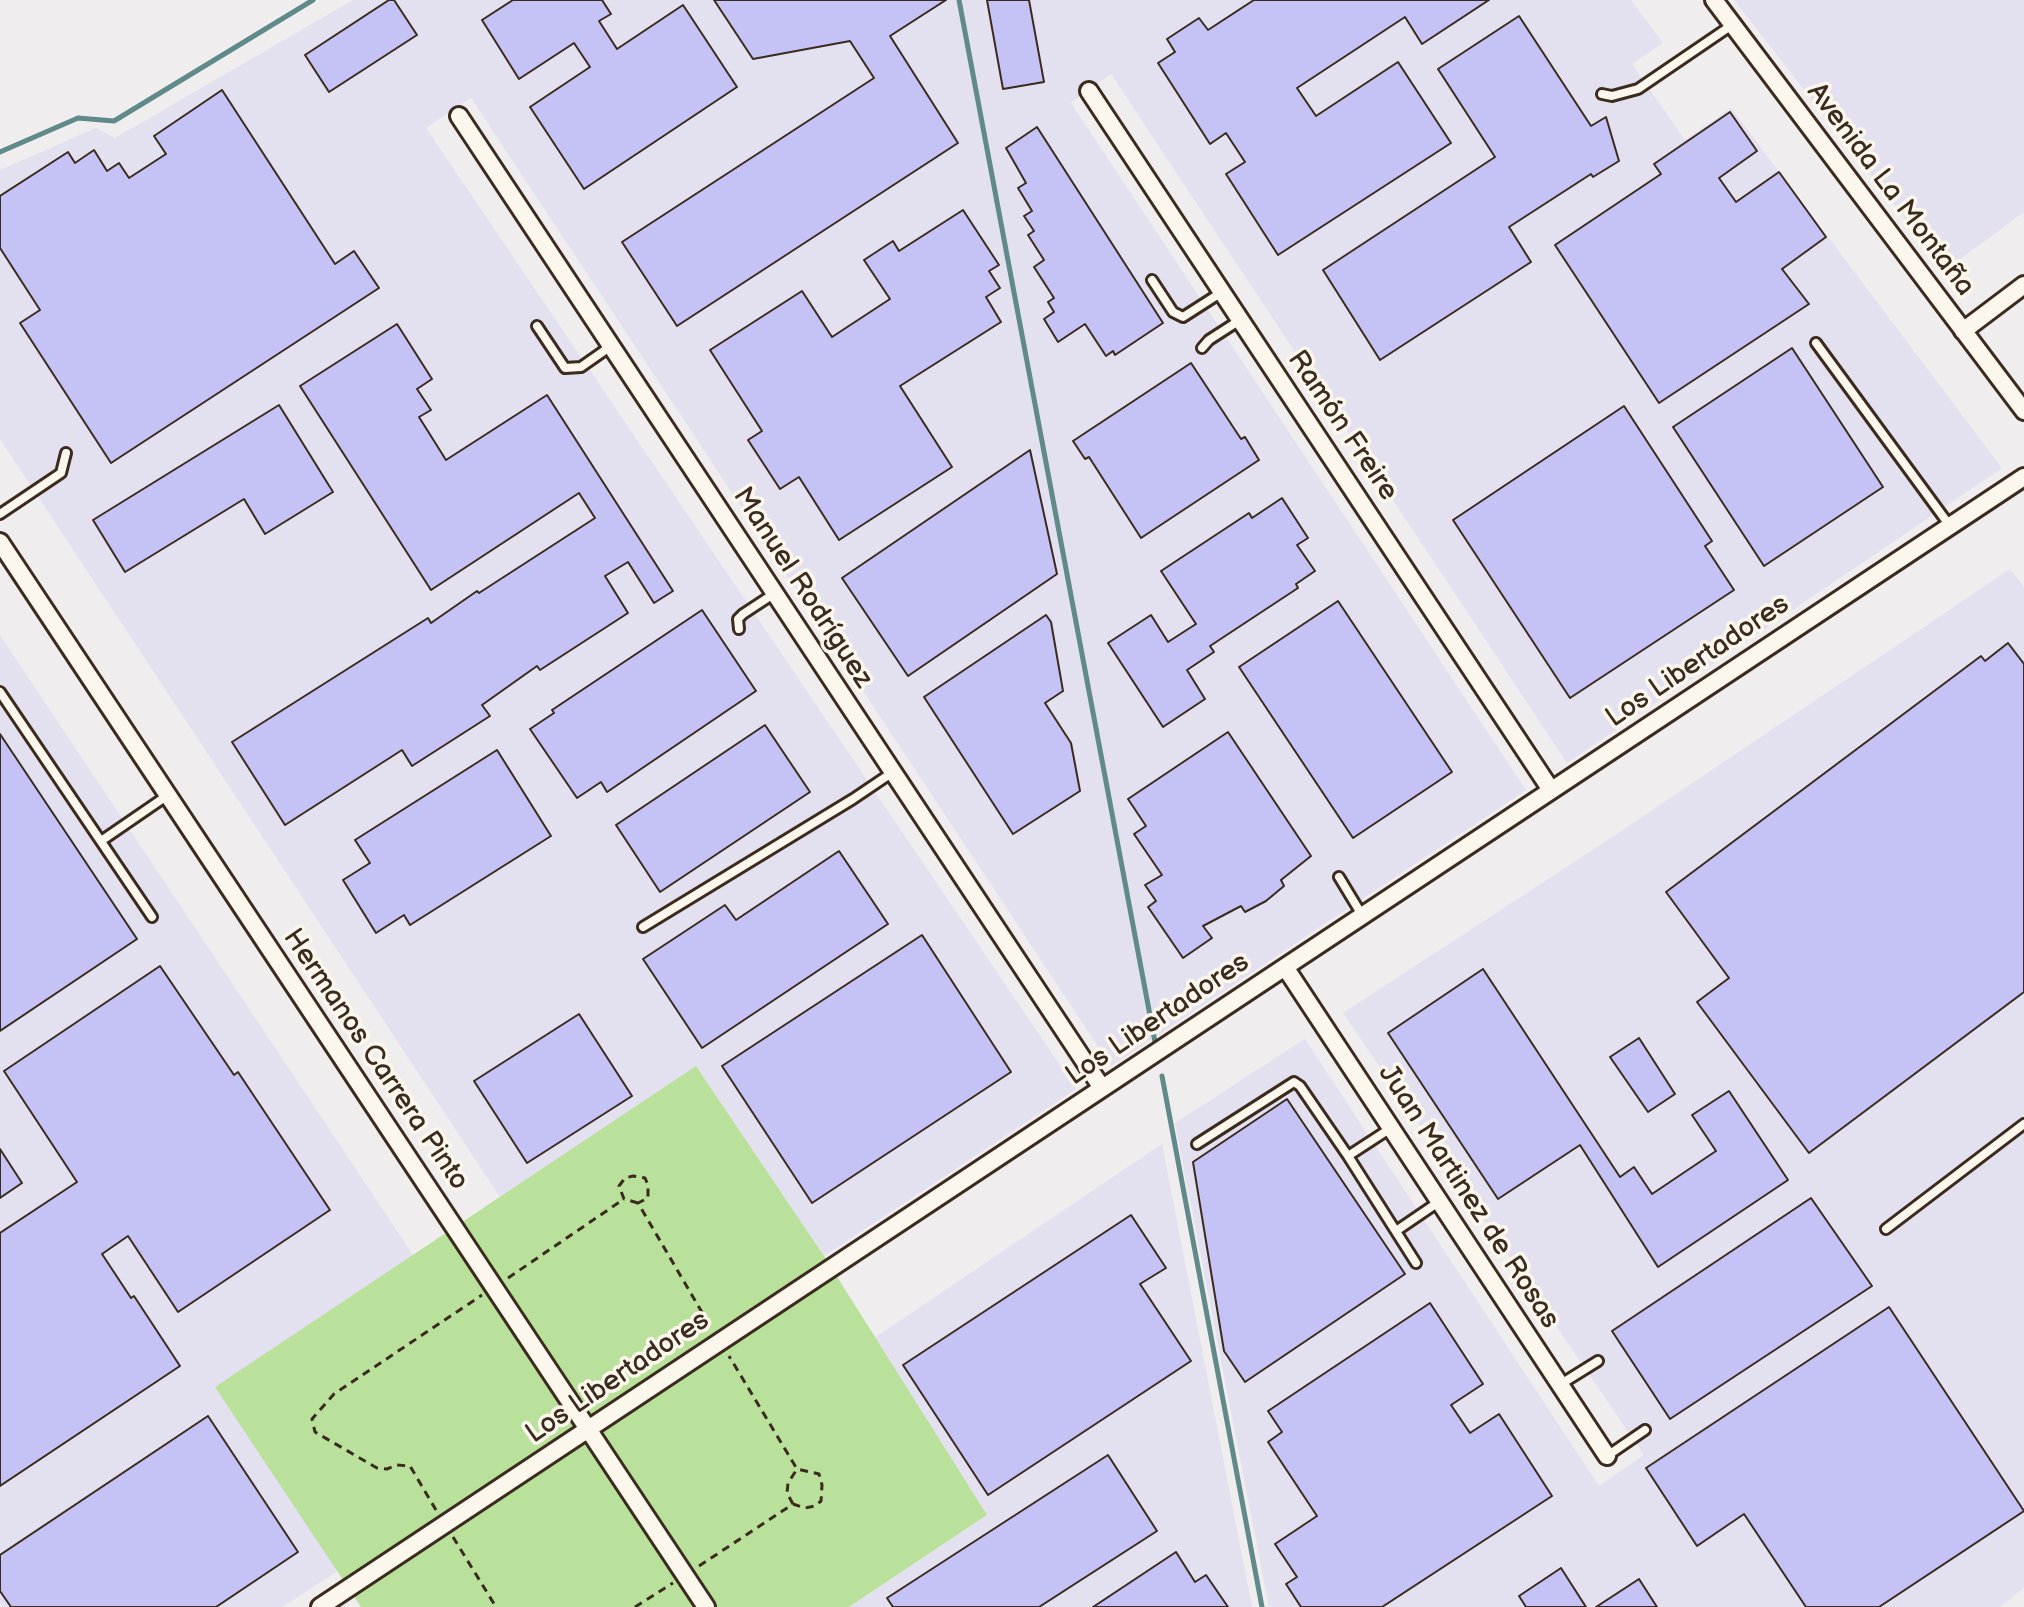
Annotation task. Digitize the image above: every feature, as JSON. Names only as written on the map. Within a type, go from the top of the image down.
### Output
[{"type":"street","name":"Avenida La Montaña","points":[[1714,0],[2024,411]]},
{"type":"street","name":"Ramón Freire","points":[[1089,91],[1551,790]]},
{"type":"street","name":"Manuel Rodríguez","points":[[459,116],[1102,1088]]},
{"type":"street","points":[[1963,331],[2024,285]]},
{"type":"street","name":"Los Libertadores","points":[[320,1607],[2024,477]]},
{"type":"street","name":"Hermanos Carrera Pinto","points":[[0,542],[706,1607]]},
{"type":"street","name":"Juan Martinez de Rosas","points":[[1285,967],[1607,1456]]},
{"type":"lane","points":[[1602,94],[1612,96],[1638,89],[1732,25]]},
{"type":"lane","points":[[1152,280],[1173,312],[1183,317],[1222,292]]},
{"type":"lane","points":[[1202,348],[1240,320]]},
{"type":"lane","points":[[537,326],[565,368],[581,367],[611,346]]},
{"type":"lane","points":[[1816,343],[1950,526]]},
{"type":"lane","points":[[0,514],[61,473],[66,453]]},
{"type":"lane","points":[[739,629],[738,619],[775,593]]},
{"type":"lane","points":[[0,692],[152,917]]},
{"type":"lane","points":[[643,927],[893,772]]},
{"type":"lane","points":[[101,841],[168,795]]},
{"type":"lane","points":[[1339,877],[1362,915]]},
{"type":"lane","points":[[1197,1144],[1294,1082],[1300,1086],[1348,1156],[1416,1263]]},
{"type":"lane","points":[[1886,1229],[2024,1124]]},
{"type":"lane","points":[[1348,1156],[1391,1128]]},
{"type":"lane","points":[[1396,1231],[1440,1201]]},
{"type":"lane","points":[[1561,1384],[1598,1361]]},
{"type":"lane","points":[[1607,1456],[1645,1430]]},
{"type":"path","points":[[625,1178],[645,1178],[648,1198],[638,1203],[624,1199],[619,1186],[625,1178]]},
{"type":"path","points":[[496,1607],[410,1466],[377,1468],[315,1432],[312,1419],[334,1394],[624,1199]]},
{"type":"path","points":[[638,1203],[797,1469],[819,1474],[821,1501],[815,1506],[805,1508],[793,1504],[787,1493],[788,1483],[797,1469]]},
{"type":"path","points":[[635,1607],[793,1504]]},
{"type":"shaded area","points":[[353,0],[1631,0],[1663,43],[1632,64],[1685,140],[1731,108],[2002,468],[1567,763],[1111,74],[1071,103],[1526,790],[1111,1066],[471,98],[426,128],[1076,1089],[824,1256],[696,1066],[500,1197],[0,439],[0,170],[96,128],[115,138]]},
{"type":"shaded area","points":[[1734,0],[2024,0],[2024,212],[1945,270]]},
{"type":"shaded area","points":[[2010,569],[2024,587],[2024,1588],[2000,1607],[1269,1607],[1175,1123],[1305,1039],[1599,1486],[1644,1455],[1343,1013],[1614,836]]},
{"type":"shaded area","points":[[0,635],[413,1255],[216,1387],[338,1571],[282,1607],[3,1607],[0,1603]]},
{"type":"shaded area","points":[[1162,1144],[1252,1607],[849,1607],[987,1515],[874,1338]]},
{"type":"green space","points":[[696,1066],[824,1256],[987,1515],[849,1607],[361,1607],[215,1387]]},
{"type":"building","points":[[389,0],[394,0],[417,35],[329,92],[305,55]]},
{"type":"building","points":[[513,0],[602,0],[611,14],[599,21],[617,49],[683,5],[737,87],[584,189],[530,107],[590,67],[574,43],[519,79],[482,20]]},
{"type":"building","points":[[714,0],[946,0],[890,36],[958,143],[677,326],[622,242],[874,78],[850,41],[753,59]]},
{"type":"building","points":[[987,0],[1029,0],[1044,82],[1003,89]]},
{"type":"building","points":[[1254,0],[1489,0],[1422,44],[1405,17],[1297,88],[1316,116],[1398,62],[1451,143],[1278,255],[1226,174],[1245,162],[1226,133],[1210,144],[1158,63],[1175,52],[1167,39],[1199,18],[1208,30]]},
{"type":"building","points":[[1519,16],[1591,126],[1606,117],[1619,161],[1593,177],[1591,174],[1509,227],[1531,262],[1380,360],[1323,270],[1495,157],[1438,69]]},
{"type":"building","points":[[222,90],[335,264],[354,251],[379,288],[111,463],[20,323],[40,310],[0,248],[0,196],[68,152],[75,163],[94,150],[107,171],[119,163],[129,178],[166,154],[154,136]]},
{"type":"building","points":[[1730,112],[1757,151],[1719,178],[1736,202],[1779,172],[1826,237],[1782,269],[1809,304],[1659,403],[1555,245],[1661,174],[1654,164]]},
{"type":"building","points":[[1037,127],[1163,323],[1115,355],[1113,351],[1106,356],[1085,324],[1058,342],[1044,319],[1054,312],[1048,302],[1054,298],[1034,267],[1044,260],[1028,235],[1034,231],[1024,216],[1032,211],[1018,188],[1026,183],[1006,148]]},
{"type":"building","points":[[963,210],[999,265],[989,271],[1000,288],[986,297],[1001,322],[900,386],[952,467],[839,540],[799,477],[780,489],[748,440],[762,431],[710,350],[802,291],[832,337],[890,299],[864,260],[893,241],[899,251]]},
{"type":"building","points":[[397,324],[432,379],[417,389],[431,410],[419,417],[446,460],[547,395],[673,591],[654,603],[628,562],[605,576],[628,613],[540,670],[537,666],[482,705],[490,716],[412,766],[402,750],[285,825],[232,742],[428,618],[431,623],[595,518],[579,493],[431,590],[300,386]]},
{"type":"building","points":[[1792,348],[1883,487],[1764,566],[1673,427]]},
{"type":"building","points":[[1191,363],[1241,439],[1245,437],[1259,460],[1141,538],[1089,457],[1085,459],[1073,441]]},
{"type":"building","points":[[279,405],[333,492],[265,534],[244,499],[125,572],[93,520]]},
{"type":"building","points":[[1624,406],[1712,541],[1705,546],[1734,590],[1570,698],[1453,520]]},
{"type":"building","points":[[1030,450],[1057,574],[908,676],[842,578]]},
{"type":"building","points":[[1282,498],[1308,538],[1297,545],[1315,571],[1296,584],[1298,588],[1210,646],[1214,652],[1187,670],[1205,699],[1163,727],[1108,643],[1151,615],[1168,642],[1196,624],[1161,571],[1249,513],[1252,518]]},
{"type":"building","points":[[1338,601],[1452,772],[1353,838],[1239,667]]},
{"type":"building","points":[[702,610],[756,691],[607,792],[601,782],[577,798],[530,729],[554,713],[552,710]]},
{"type":"building","points":[[1046,615],[1051,622],[1063,691],[1045,703],[1071,743],[1080,791],[1013,834],[924,697]]},
{"type":"building","points":[[2008,643],[2024,664],[2024,992],[1809,1153],[1697,1002],[1729,978],[1666,892],[1981,656],[1985,661]]},
{"type":"building","points":[[765,725],[810,792],[660,892],[616,825]]},
{"type":"building","points":[[1228,732],[1311,856],[1281,880],[1284,886],[1266,901],[1245,912],[1241,906],[1203,926],[1212,938],[1183,958],[1148,907],[1156,901],[1145,885],[1162,875],[1134,834],[1146,826],[1128,799]]},
{"type":"building","points":[[0,734],[137,939],[0,1031]]},
{"type":"building","points":[[497,750],[551,836],[410,925],[404,915],[376,933],[343,880],[370,863],[355,840]]},
{"type":"building","points":[[839,851],[888,924],[702,1048],[643,959],[725,905],[736,920]]},
{"type":"building","points":[[922,935],[1011,1072],[812,1203],[722,1066]]},
{"type":"building","points":[[160,966],[234,1075],[238,1072],[330,1210],[178,1312],[128,1236],[102,1254],[180,1366],[0,1486],[0,1233],[77,1182],[4,1071]]},
{"type":"building","points":[[1483,969],[1620,1177],[1634,1167],[1652,1194],[1716,1151],[1692,1115],[1729,1091],[1788,1180],[1658,1267],[1580,1145],[1498,1199],[1388,1033]]},
{"type":"building","points":[[579,1014],[632,1096],[527,1163],[474,1081]]},
{"type":"building","points":[[1639,1038],[1675,1094],[1648,1112],[1610,1057]]},
{"type":"building","points":[[1287,1099],[1405,1274],[1245,1382],[1224,1351],[1193,1162]]},
{"type":"building","points":[[0,1149],[22,1183],[0,1198]]},
{"type":"building","points":[[1811,1198],[1872,1286],[1670,1419],[1612,1331]]},
{"type":"building","points":[[1131,1215],[1166,1268],[1140,1284],[1191,1361],[988,1495],[903,1365]]},
{"type":"building","points":[[1430,1303],[1483,1384],[1451,1405],[1470,1433],[1499,1414],[1552,1496],[1382,1607],[1301,1607],[1286,1584],[1297,1577],[1275,1544],[1317,1516],[1268,1442],[1282,1432],[1268,1411]]},
{"type":"building","points":[[1889,1307],[2024,1511],[1879,1607],[1806,1607],[1744,1514],[1697,1546],[1646,1468]]},
{"type":"building","points":[[208,1416],[298,1552],[216,1607],[11,1607],[0,1591],[0,1555]]},
{"type":"building","points":[[1108,1455],[1157,1531],[1039,1607],[893,1607],[887,1598]]},
{"type":"building","points":[[1176,1552],[1195,1582],[1206,1575],[1228,1607],[1093,1607]]},
{"type":"building","points":[[1561,1568],[1586,1607],[1526,1607],[1519,1596]]},
{"type":"building","points":[[1639,1579],[1657,1607],[1596,1607]]},
{"type":"waterway","points":[[0,152],[78,118],[114,121],[313,0]]},
{"type":"waterway","points":[[959,0],[1155,1042]]},
{"type":"waterway","points":[[1162,1076],[1262,1607]]}]
